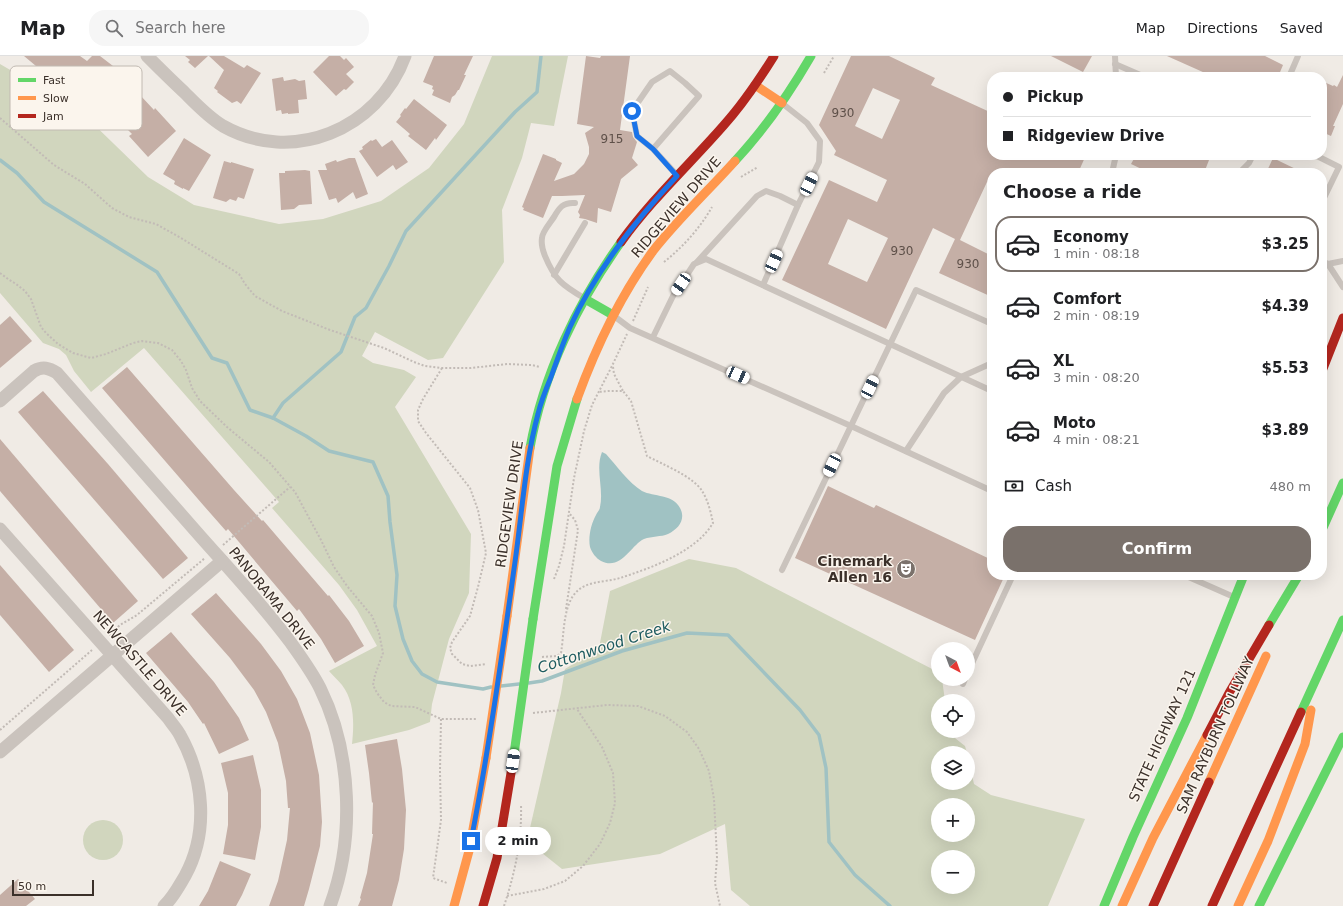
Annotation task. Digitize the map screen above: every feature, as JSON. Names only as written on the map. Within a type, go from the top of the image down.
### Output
[{"type":"main road","name":"RIDGEVIEW DRIVE","points":[[454,906],[461,887],[469,852],[486,758],[508,616],[528,464],[538,414],[563,345],[585,299],[608,261],[627,234],[652,203],[726,123],[755,85],[774,56]]},
{"type":"main road","name":"RIDGEVIEW DRIVE","points":[[483,906],[497,858],[557,465],[585,376],[613,315],[635,278],[666,237],[744,151],[782,103],[811,56]]},
{"type":"main road","points":[[755,85],[782,103]]},
{"type":"main road","points":[[585,299],[613,315]]},
{"type":"main road","points":[[1327,358],[1343,318]]},
{"type":"main road","points":[[1327,519],[1343,483]]},
{"type":"main road","name":"STATE HIGHWAY 121","points":[[1104,906],[1132,836],[1187,718],[1242,580]]},
{"type":"main road","points":[[1122,906],[1152,838],[1229,693],[1297,580]]},
{"type":"main road","points":[[1279,626],[1298,580]]},
{"type":"main road","points":[[1212,906],[1318,678],[1343,620]]},
{"type":"main road","name":"SAM RAYBURN TOLLWAY","points":[[1152,906],[1269,647]]},
{"type":"main road","points":[[1238,906],[1268,841],[1305,744],[1318,678]]},
{"type":"main road","points":[[1259,906],[1343,737]]},
{"type":"street","points":[[147,56],[210,117],[223,126],[253,138],[277,142],[304,141],[322,137],[357,120],[374,106],[385,92],[398,73],[403,56]]},
{"type":"street","name":"PANORAMA DRIVE","points":[[0,401],[39,368],[51,369],[57,373],[266,610],[302,658],[320,688],[332,717],[342,754],[346,783],[347,812],[345,840],[341,869],[330,906]]},
{"type":"street","name":"NEWCASTLE DRIVE","points":[[0,529],[168,718],[180,735],[191,759],[198,783],[201,803],[201,825],[198,843],[191,865],[180,884],[164,906]]},
{"type":"street","points":[[0,752],[112,655],[218,557]]},
{"type":"lane","points":[[1291,72],[1298,56]]},
{"type":"lane","points":[[1116,58],[1116,72]]},
{"type":"lane","points":[[1116,58],[1137,72]]},
{"type":"lane","points":[[653,149],[699,96],[670,71],[652,82],[632,111],[637,136],[653,149],[677,176]]},
{"type":"lane","points":[[762,285],[819,162],[820,141],[807,123],[782,103]]},
{"type":"lane","points":[[1244,168],[1250,160]]},
{"type":"lane","points":[[1325,160],[1339,167],[1327,192]]},
{"type":"lane","points":[[653,338],[673,296],[694,264],[757,196],[766,191],[798,205]]},
{"type":"lane","points":[[575,203],[570,202],[560,207],[541,237],[542,249],[554,275],[561,283],[585,299]]},
{"type":"lane","points":[[554,275],[585,223]]},
{"type":"lane","points":[[694,264],[706,259],[987,389]]},
{"type":"lane","points":[[1327,262],[1343,261]]},
{"type":"lane","points":[[1327,265],[1343,287]]},
{"type":"lane","points":[[782,570],[916,290],[987,322]]},
{"type":"lane","points":[[613,315],[630,328],[851,426],[987,489]]},
{"type":"lane","points":[[906,451],[944,394],[961,377],[987,364]]},
{"type":"lane","points":[[975,657],[1011,580]]},
{"type":"lane","points":[[1196,580],[1236,597]]},
{"type":"path","points":[[824,73],[834,56]]},
{"type":"path","points":[[0,118],[10,127]]},
{"type":"path","points":[[14,130],[54,165],[85,184],[112,208],[121,214],[150,222],[166,229],[239,274],[248,288],[260,299],[282,311],[330,330],[397,353],[425,366],[442,368],[471,368],[507,364],[532,365],[540,367]]},
{"type":"path","points":[[739,178],[758,167]]},
{"type":"path","points":[[663,263],[672,256],[697,230],[714,205]]},
{"type":"path","points":[[0,273],[8,280],[26,291],[31,299],[41,326],[46,333],[54,341],[73,353],[91,358],[142,341],[158,343],[172,350],[186,370],[192,388],[200,401],[227,427],[269,462],[295,492],[334,567],[346,586],[372,616],[379,633],[383,653],[375,675],[374,685],[377,693],[384,702],[391,706],[415,707],[440,719],[482,718]]},
{"type":"path","points":[[554,580],[559,566],[567,528],[574,478],[584,431],[592,405],[630,328],[648,284]]},
{"type":"path","points":[[566,612],[573,596],[582,587],[594,582],[619,578],[672,557],[694,545],[708,532],[713,523],[706,499],[696,484],[681,474],[647,456],[631,401],[623,392],[614,374],[612,366]]},
{"type":"path","points":[[442,368],[418,410],[418,421],[470,488],[478,510],[486,553],[470,616],[452,642],[450,648],[452,654],[462,664],[470,666],[486,664]]},
{"type":"path","points":[[598,392],[623,392]]},
{"type":"path","points":[[0,730],[120,625],[137,616],[201,561],[218,557],[290,487]]},
{"type":"path","points":[[541,658],[557,656],[562,653],[566,612],[578,530],[575,520],[569,513]]},
{"type":"path","points":[[530,714],[607,705],[638,706],[666,716],[687,732],[699,749],[709,771],[714,799],[716,850],[715,883],[720,906]]},
{"type":"path","points":[[507,896],[544,889],[565,881],[583,866],[600,844],[610,822],[615,803],[613,773],[602,747],[577,709]]},
{"type":"path","points":[[440,719],[441,820],[433,878],[447,883]]},
{"type":"path","points":[[504,906],[514,874],[519,848],[522,826],[521,802]]},
{"type":"green space","points":[[492,56],[568,56],[554,126],[531,123],[522,158],[502,210],[504,262],[443,358],[428,360],[375,332],[362,356],[373,363],[404,370],[416,377],[395,407],[471,534],[469,593],[449,639],[432,704],[430,722],[409,730],[352,744],[353,714],[349,699],[342,685],[329,671],[377,646],[357,610],[339,585],[272,508],[279,502],[144,348],[91,392],[74,371],[66,355],[59,349],[43,343],[0,293],[0,64],[10,70],[10,130],[100,130],[148,177],[194,205],[279,224],[323,219],[381,201],[429,168],[464,124]]},
{"type":"green space","points":[[689,559],[736,568],[931,668],[931,686],[943,686],[944,694],[931,694],[931,738],[955,738],[965,746],[931,746],[931,790],[975,790],[975,785],[991,795],[1085,819],[1048,906],[750,906],[731,890],[725,824],[660,854],[562,869],[527,841],[561,693],[565,669],[599,648],[610,591]]},
{"type":"green space","points":[[107,820],[114,823],[120,829],[123,840],[122,848],[114,857],[107,860],[99,860],[92,857],[84,848],[83,836],[86,829],[95,821]]},
{"type":"water","points":[[602,452],[606,454],[637,488],[647,493],[673,500],[677,503],[682,512],[682,520],[672,532],[665,535],[644,539],[620,560],[614,563],[601,561],[596,557],[589,543],[591,526],[600,508],[601,493],[599,465]]},
{"type":"building","points":[[24,56],[80,56],[87,61],[92,56],[100,56],[113,66],[36,66]]},
{"type":"building","points":[[185,56],[208,56],[195,68],[188,62],[190,60]]},
{"type":"building","points":[[209,56],[224,56],[244,68],[247,65],[261,73],[241,104],[237,101],[232,103],[214,88],[224,70]]},
{"type":"building","points":[[329,56],[340,56],[344,60],[346,58],[354,67],[346,74],[354,82],[346,90],[344,89],[336,96],[313,72]]},
{"type":"building","points":[[434,56],[473,56],[459,90],[452,97],[450,103],[432,95],[434,90],[432,89],[433,86],[423,82]]},
{"type":"building","points":[[586,56],[600,58],[601,56],[630,56],[620,130],[632,132],[633,137],[637,142],[632,158],[638,165],[621,179],[611,212],[598,208],[597,223],[579,218],[580,215],[578,212],[585,195],[552,196],[543,218],[523,210],[524,208],[522,207],[543,154],[562,163],[554,181],[574,174],[584,164],[589,154],[589,147],[585,133],[594,127],[577,124]]},
{"type":"building","points":[[851,56],[889,56],[935,78],[931,85],[987,111],[987,160],[1084,160],[1080,168],[987,168],[987,182],[960,240],[987,254],[987,295],[939,273],[955,239],[933,228],[886,329],[782,280],[829,180],[877,202],[887,180],[834,155],[836,151],[819,125]],"holes":[[[873,88],[900,100],[882,139],[855,126]],[[848,219],[888,238],[867,282],[828,264]]]},
{"type":"building","points":[[1051,56],[1092,56],[1083,72]]},
{"type":"building","points":[[1167,56],[1265,56],[1283,65],[1280,72],[1203,72]]},
{"type":"building","points":[[1343,75],[1343,104],[1333,126],[1335,126],[1331,136],[1327,134],[1327,83],[1337,87]]},
{"type":"building","points":[[283,77],[284,81],[295,79],[299,81],[305,80],[307,99],[298,100],[299,113],[282,114],[281,110],[276,111],[272,79]]},
{"type":"building","points":[[142,97],[154,110],[155,108],[176,131],[148,157],[129,136],[132,134],[128,130],[142,130]]},
{"type":"building","points":[[414,99],[447,125],[436,140],[435,138],[426,150],[408,136],[410,134],[396,122],[405,108],[406,109]]},
{"type":"building","points":[[184,138],[211,155],[189,191],[174,184],[175,181],[163,174]]},
{"type":"building","points":[[376,139],[382,147],[392,140],[408,162],[396,170],[393,165],[377,177],[359,151],[363,149],[362,147],[371,140]]},
{"type":"building","points":[[349,158],[355,158],[368,194],[356,199],[353,192],[338,203],[336,198],[329,200],[318,170],[327,170],[325,164],[336,160],[337,162]]},
{"type":"building","points":[[1133,160],[1209,160],[1206,168],[1139,168],[1131,164]]},
{"type":"building","points":[[1272,160],[1277,160],[1294,168],[1268,168]]},
{"type":"building","points":[[224,161],[254,169],[244,199],[238,197],[236,201],[230,199],[226,202],[213,198]]},
{"type":"building","points":[[285,171],[310,171],[312,204],[299,205],[294,209],[281,210],[279,173],[285,173]]},
{"type":"building","points":[[10,316],[32,341],[0,368],[0,325]]},
{"type":"building","points":[[127,367],[234,490],[262,521],[263,520],[328,596],[329,595],[349,621],[364,646],[335,663],[321,639],[299,609],[297,611],[228,529],[226,531],[102,388]]},
{"type":"building","points":[[43,391],[108,464],[188,558],[163,579],[18,412]]},
{"type":"building","points":[[0,439],[138,601],[113,623],[0,491]]},
{"type":"building","name":"Cinemark Allen 16","points":[[828,486],[874,508],[876,505],[987,558],[987,580],[1003,580],[975,640],[795,558]]},
{"type":"building","points":[[0,565],[74,650],[49,672],[0,615]]},
{"type":"building","points":[[216,593],[261,644],[281,671],[297,699],[310,733],[319,775],[322,822],[320,846],[304,906],[269,906],[278,881],[287,840],[290,808],[288,808],[286,781],[278,743],[266,712],[254,690],[230,658],[191,614]]},
{"type":"building","points":[[171,632],[214,682],[239,718],[249,740],[219,754],[204,723],[203,724],[188,702],[146,653]]},
{"type":"building","points":[[397,739],[406,810],[404,849],[399,880],[392,906],[358,906],[367,873],[373,834],[373,802],[372,803],[365,745]]},
{"type":"building","points":[[253,755],[261,790],[261,827],[255,860],[223,854],[228,825],[228,793],[221,763]]},
{"type":"building","points":[[220,861],[251,874],[242,895],[236,906],[199,906],[208,891]]},
{"type":"building","points":[[18,879],[35,899],[26,906],[0,906],[0,895]]},
{"type":"waterway","points":[[273,418],[283,403],[341,352],[355,317],[366,308],[406,231],[515,112],[537,92],[541,56]]},
{"type":"waterway","name":"Cottonwood Creek","points":[[0,160],[17,173],[44,202],[157,272],[212,358],[227,363],[250,410],[273,418],[306,436],[329,451],[373,462],[388,496],[397,575],[395,606],[403,639],[412,661],[422,674],[437,682],[483,689],[491,687]]},
{"type":"waterway","name":"Cottonwood Creek","points":[[529,683],[542,681],[622,651],[687,633],[728,635],[800,710],[819,735],[826,768],[829,842],[855,875],[890,906]]},
{"type":"waterway","name":"Cottonwood Creek","points":[[501,686],[519,684]]},
{"type":"traffic: fast","points":[[735,161],[776,111],[811,56]]},
{"type":"traffic: fast","points":[[530,448],[544,393],[564,340],[590,289],[621,242]]},
{"type":"traffic: fast","points":[[585,299],[613,315]]},
{"type":"traffic: fast","points":[[533,619],[557,466],[577,399]]},
{"type":"traffic: fast","points":[[1327,519],[1343,483]]},
{"type":"traffic: fast","points":[[1104,906],[1133,837],[1187,718],[1242,580]]},
{"type":"traffic: fast","points":[[1269,625],[1296,580]]},
{"type":"traffic: fast","points":[[513,761],[533,619]]},
{"type":"traffic: fast","points":[[1301,712],[1343,620]]},
{"type":"traffic: fast","points":[[1259,906],[1343,737]]},
{"type":"traffic: slow","points":[[755,85],[782,103]]},
{"type":"traffic: slow","points":[[577,399],[592,360],[610,322],[641,268],[653,251],[673,228],[735,161]]},
{"type":"traffic: slow","points":[[507,616],[530,448]]},
{"type":"traffic: slow","points":[[486,758],[507,616]]},
{"type":"traffic: slow","points":[[1209,782],[1266,656]]},
{"type":"traffic: slow","points":[[1238,906],[1268,841],[1305,744],[1311,710]]},
{"type":"traffic: slow","points":[[1122,906],[1153,838],[1207,735]]},
{"type":"traffic: slow","points":[[454,906],[469,851],[486,758]]},
{"type":"traffic: jam","points":[[621,242],[658,196],[738,109],[774,56]]},
{"type":"traffic: jam","points":[[1327,358],[1343,318]]},
{"type":"traffic: jam","points":[[1207,735],[1229,693],[1269,625]]},
{"type":"traffic: jam","points":[[1212,906],[1301,712]]},
{"type":"traffic: jam","points":[[483,906],[497,858],[513,761]]},
{"type":"traffic: jam","points":[[1153,906],[1209,782]]},
{"type":"place","name":"Cinemark Allen 16","points":[[906,569]]},
{"type":"route","points":[[471,841],[486,758],[508,616],[528,464],[538,414],[560,352],[585,299],[608,261],[627,234],[677,176],[653,149],[637,136],[632,111]]}]
